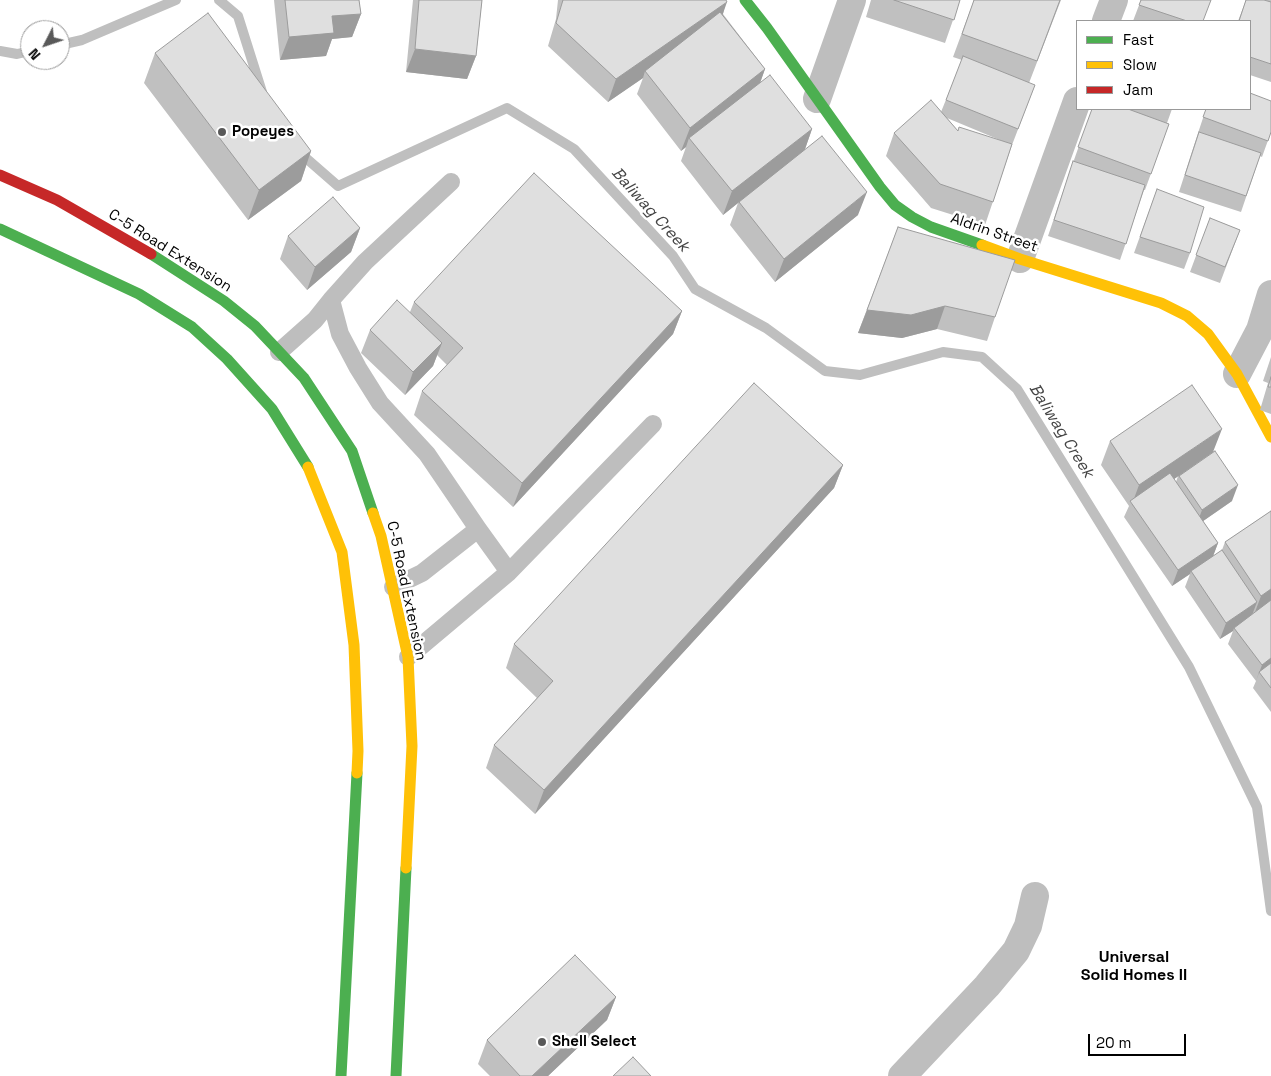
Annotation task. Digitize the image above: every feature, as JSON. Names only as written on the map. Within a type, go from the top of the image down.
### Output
[{"type":"main road","name":"Aldrin Street","points":[[745,0],[880,187],[895,204],[912,217],[931,227],[1020,259],[1161,303],[1187,316],[1208,334],[1237,374],[1271,437]]},
{"type":"main road","name":"C-5 Road Extension","points":[[0,175],[57,200],[163,261],[224,301],[255,326],[304,378],[352,451],[382,536],[408,657],[412,746],[396,1076]]},
{"type":"main road","points":[[0,229],[139,294],[192,327],[227,359],[272,409],[309,468],[342,552],[354,645],[358,751],[341,1076]]},
{"type":"street","points":[[818,99],[852,0]]},
{"type":"street","points":[[1106,20],[1114,0]]},
{"type":"street","points":[[1020,259],[1076,104]]},
{"type":"street","points":[[1237,374],[1260,330],[1271,294]]},
{"type":"street","points":[[902,1076],[987,986],[1016,951],[1028,926],[1035,896]]},
{"type":"lane","points":[[279,352],[315,320],[365,262],[451,182]]},
{"type":"lane","points":[[332,300],[340,334],[380,403],[427,454],[509,572]]},
{"type":"lane","points":[[408,657],[509,572],[654,424]]},
{"type":"lane","points":[[393,587],[422,573],[478,529]]},
{"type":"building","points":[[285,0],[359,0],[361,14],[332,16],[334,33],[289,37]]},
{"type":"building","points":[[419,0],[482,0],[476,56],[415,49]]},
{"type":"building","points":[[563,0],[726,0],[727,2],[616,79],[556,23]]},
{"type":"building","points":[[894,0],[960,0],[954,20]]},
{"type":"building","points":[[974,0],[1060,0],[1037,61],[962,34]]},
{"type":"building","points":[[1141,0],[1211,0],[1203,20],[1184,20],[1139,5]]},
{"type":"building","points":[[1246,0],[1271,2],[1271,64],[1251,57],[1251,20],[1239,20]]},
{"type":"building","points":[[720,12],[765,69],[690,128],[645,71]]},
{"type":"building","points":[[208,13],[311,151],[259,190],[155,53]]},
{"type":"building","points":[[963,56],[1035,85],[1018,129],[946,100]]},
{"type":"building","points":[[770,75],[812,129],[732,191],[689,138]]},
{"type":"building","points":[[1251,93],[1271,101],[1271,132],[1268,141],[1203,117],[1206,110],[1251,110]]},
{"type":"building","points":[[931,100],[958,131],[959,127],[1012,144],[993,202],[940,184],[894,133]]},
{"type":"building","points":[[1092,110],[1131,110],[1169,124],[1151,174],[1078,147]]},
{"type":"building","points":[[1199,132],[1261,153],[1246,196],[1185,175]]},
{"type":"building","points":[[822,136],[867,192],[784,259],[739,202]]},
{"type":"building","points":[[1073,161],[1145,185],[1126,244],[1054,220]]},
{"type":"building","points":[[534,173],[682,311],[522,483],[422,391],[463,348],[414,302]]},
{"type":"building","points":[[1157,189],[1204,207],[1190,253],[1140,237]]},
{"type":"building","points":[[333,197],[360,228],[315,267],[288,236]]},
{"type":"building","points":[[1210,218],[1240,230],[1225,267],[1196,255]]},
{"type":"building","points":[[898,227],[1015,260],[995,317],[945,306],[911,315],[867,310]]},
{"type":"building","points":[[397,300],[442,343],[413,372],[370,330]]},
{"type":"building","points":[[754,383],[843,465],[544,790],[494,745],[553,681],[514,644]]},
{"type":"building","points":[[1192,385],[1222,429],[1139,485],[1110,441]]},
{"type":"building","points":[[1215,451],[1238,485],[1202,510],[1179,476]]},
{"type":"building","points":[[1170,473],[1218,543],[1178,570],[1130,501]]},
{"type":"building","points":[[1271,511],[1271,589],[1261,596],[1225,542]]},
{"type":"building","points":[[1222,550],[1257,602],[1226,623],[1191,571]]},
{"type":"building","points":[[1271,600],[1271,658],[1262,665],[1234,628]]},
{"type":"building","points":[[1271,663],[1271,688],[1259,672]]},
{"type":"building","name":"Shell Select","points":[[575,955],[616,997],[532,1076],[520,1076],[487,1040]]},
{"type":"building","points":[[633,1057],[651,1076],[613,1076]]},
{"type":"waterway","name":"Baliwag Creek","points":[[70,43],[82,40],[176,0]]},
{"type":"waterway","name":"Baliwag Creek","points":[[219,0],[238,16],[262,92]]},
{"type":"waterway","name":"Baliwag Creek","points":[[0,51],[20,53]]},
{"type":"waterway","name":"Baliwag Creek","points":[[299,152],[338,186],[507,108],[574,149],[673,256],[695,289],[766,328],[825,371],[860,375],[943,352],[982,357],[1017,389],[1189,667],[1257,807],[1271,911]]},
{"type":"traffic: fast","points":[[745,0],[895,205],[931,227],[982,245]]},
{"type":"traffic: fast","points":[[0,229],[139,294],[192,327],[227,359],[272,409],[308,467]]},
{"type":"traffic: fast","points":[[151,254],[224,301],[255,326],[304,378],[352,451],[373,513]]},
{"type":"traffic: fast","points":[[341,1076],[357,773]]},
{"type":"traffic: fast","points":[[396,1076],[406,868]]},
{"type":"traffic: slow","points":[[982,245],[1020,259],[1161,303],[1187,316],[1208,334],[1237,374],[1271,437]]},
{"type":"traffic: slow","points":[[308,467],[342,552],[354,645],[358,751],[357,773]]},
{"type":"traffic: slow","points":[[373,513],[381,536],[408,657],[412,746],[406,868]]},
{"type":"traffic: jam","points":[[0,175],[57,200],[151,254]]},
{"type":"place","name":"Popeyes","points":[[222,132]]},
{"type":"place","name":"Shell Select","points":[[542,1042]]},
{"type":"district","name":"Universal Solid Homes II","points":[[1134,967]]}]
